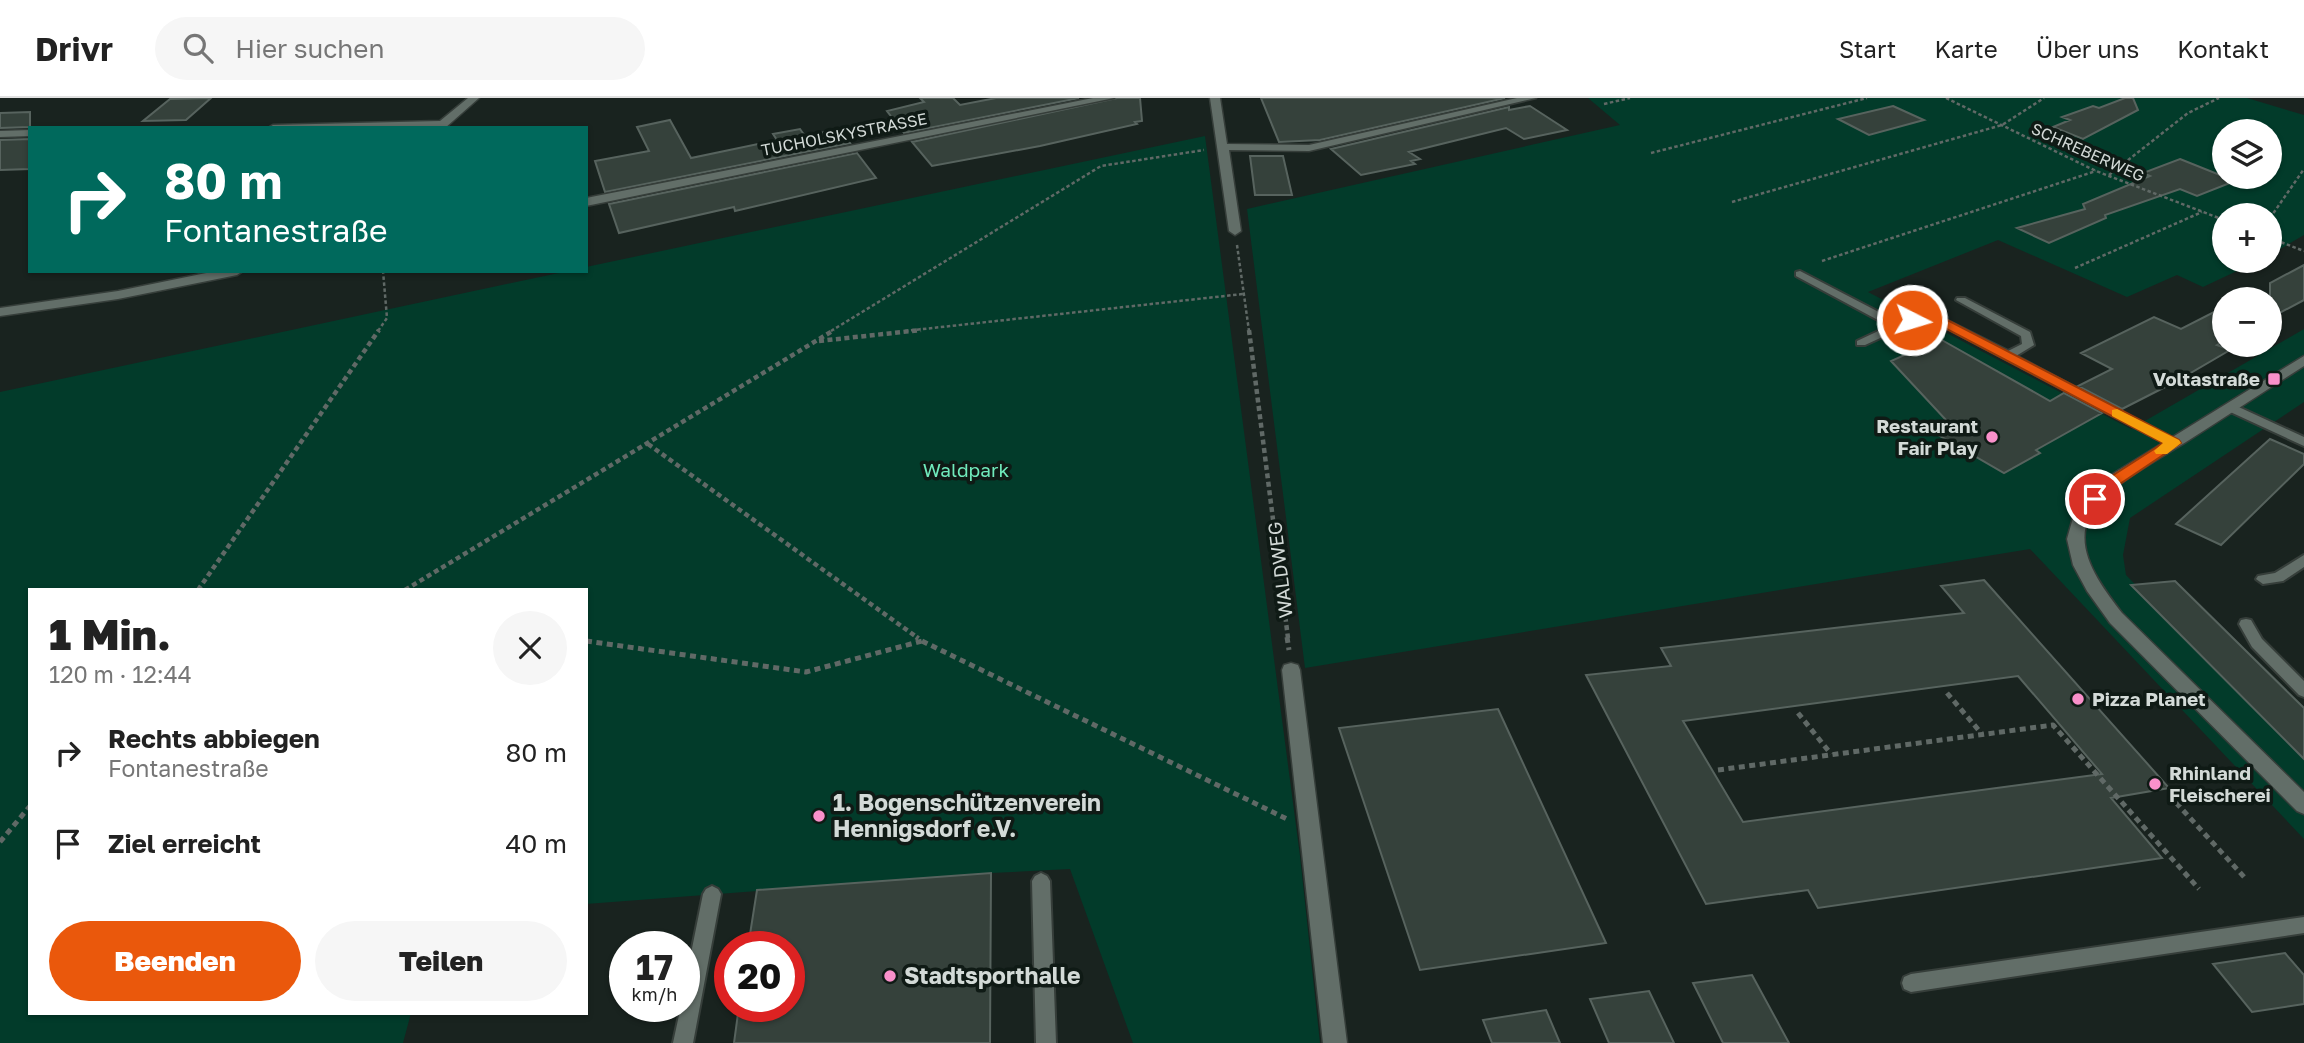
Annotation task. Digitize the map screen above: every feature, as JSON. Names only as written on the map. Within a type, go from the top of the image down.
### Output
[{"type":"street","points":[[439,126],[474,98]]},
{"type":"street","name":"TUCHOLSKYSTRASSE","points":[[588,202],[1109,98]]},
{"type":"street","points":[[1215,98],[1235,231]]},
{"type":"street","points":[[1223,147],[1309,148],[1531,98]]},
{"type":"street","points":[[0,134],[28,133]]},
{"type":"street","points":[[0,313],[118,295],[227,273]]},
{"type":"street","points":[[2303,362],[2109,484],[2081,515],[2076,540],[2082,565],[2093,587],[2116,618],[2304,805]]},
{"type":"street","points":[[1292,670],[1335,1043]]},
{"type":"lane","points":[[1800,274],[1897,326]]},
{"type":"lane","points":[[1961,300],[2026,334],[2028,345],[2007,356]]},
{"type":"lane","points":[[1861,343],[1926,313],[2174,443]]},
{"type":"lane","points":[[2230,407],[2304,442]]},
{"type":"lane","points":[[2263,579],[2278,578],[2304,560]]},
{"type":"lane","points":[[2246,624],[2257,643],[2304,691]]},
{"type":"lane","points":[[1041,881],[1046,1043]]},
{"type":"lane","points":[[683,1043],[712,894]]},
{"type":"lane","points":[[1911,983],[2304,925]]},
{"type":"path","points":[[1604,104],[1630,98]]},
{"type":"path","points":[[1651,153],[1867,98]]},
{"type":"path","name":"SCHREBERWEG","points":[[1946,98],[2096,172],[2212,216]]},
{"type":"path","points":[[1732,202],[2001,125],[2044,98]]},
{"type":"path","points":[[2108,176],[2188,113],[2219,98]]},
{"type":"path","points":[[408,588],[1101,166],[1223,147]]},
{"type":"path","points":[[2280,203],[2304,169]]},
{"type":"path","points":[[1822,261],[2096,172]]},
{"type":"path","points":[[2075,268],[2202,212]]},
{"type":"path","name":"WALDWEG","points":[[1235,231],[1270,482],[1292,670]]},
{"type":"path","points":[[2282,243],[2304,251]]},
{"type":"path","points":[[199,588],[387,318],[383,273]]},
{"type":"path","points":[[815,341],[1243,294]]},
{"type":"path","points":[[648,444],[922,641],[1310,830]]},
{"type":"path","points":[[588,640],[806,671],[922,641]]},
{"type":"path","points":[[1947,693],[1982,735]]},
{"type":"path","points":[[1798,713],[1832,755]]},
{"type":"path","points":[[1718,770],[2053,725],[2199,889]]},
{"type":"path","points":[[2169,795],[2246,879]]},
{"type":"path","points":[[0,842],[28,808]]},
{"type":"green space","points":[[1588,98],[2247,98],[2304,115],[2304,235],[2282,248],[2282,203],[2212,203],[2212,273],[2233,273],[2203,287],[2177,275],[2127,297],[1998,240],[1868,292],[2131,429],[2256,357],[2282,357],[2282,342],[2304,329],[2304,402],[2130,518],[2123,555],[2126,575],[2304,759],[2304,839],[2030,549],[1305,668],[1247,209],[1620,125]]},
{"type":"green space","name":"Waldpark","points":[[1205,136],[1300,856],[1320,1043],[1133,1043],[1070,869],[588,904],[588,588],[28,588],[28,1015],[410,1015],[403,1043],[0,1043],[0,392],[559,273],[588,273],[588,267]]},
{"type":"building","points":[[211,98],[186,120],[143,121],[170,99]]},
{"type":"building","points":[[920,98],[953,98],[960,105],[996,98],[1079,98],[904,133],[887,111],[924,102]]},
{"type":"building","points":[[1117,98],[1140,98],[1142,121],[1040,146],[932,166],[912,142]]},
{"type":"building","points":[[1261,98],[1505,98],[1320,140],[1279,142]]},
{"type":"building","points":[[2133,98],[2138,110],[2083,139],[2053,127],[2070,120],[2062,117]]},
{"type":"building","points":[[1530,106],[1567,130],[1524,139],[1506,128],[1409,152],[1420,159],[1411,161],[1415,164],[1361,175],[1331,149],[1509,107],[1509,110]]},
{"type":"building","points":[[1893,106],[1924,120],[1869,135],[1838,119]]},
{"type":"building","points":[[30,112],[30,126],[0,128],[0,113]]},
{"type":"building","points":[[670,120],[691,158],[777,140],[773,134],[800,129],[805,136],[839,129],[850,143],[605,192],[595,161],[649,151],[637,127]]},
{"type":"building","points":[[28,139],[28,169],[0,170],[0,140]]},
{"type":"building","points":[[857,153],[876,178],[735,211],[734,207],[619,233],[609,204]]},
{"type":"building","points":[[1250,156],[1283,156],[1292,195],[1255,195]]},
{"type":"building","points":[[2180,159],[2212,172],[2212,189],[2215,189],[2197,196],[2180,189],[2105,215],[2106,218],[2049,243],[2017,228],[2085,209],[2083,204],[2150,176],[2143,173]]},
{"type":"building","points":[[2304,265],[2304,300],[2282,312],[2282,287],[2270,287],[2270,283]]},
{"type":"building","points":[[2212,313],[2212,357],[2218,357],[2122,409],[2078,386],[2112,369],[2081,353],[2154,317],[2181,329]]},
{"type":"building","points":[[1940,339],[2050,401],[2064,393],[2102,413],[2036,450],[2040,453],[2004,473],[1928,429],[1946,420],[1891,361]]},
{"type":"building","points":[[2270,439],[2304,454],[2304,464],[2221,545],[2176,524]]},
{"type":"building","points":[[1984,580],[2169,788],[2111,798],[2162,858],[1818,908],[1808,890],[1706,904],[1586,675],[1671,666],[1661,648],[1964,613],[1941,586]],"holes":[[[2018,676],[2102,774],[1743,822],[1683,721]]]},
{"type":"building","points":[[2175,581],[2304,708],[2304,759],[2131,585]]},
{"type":"building","points":[[1498,709],[1606,943],[1420,970],[1339,728]]},
{"type":"building","name":"Stadtsporthalle","points":[[991,873],[990,1043],[734,1043],[737,1022],[805,1022],[805,931],[751,931],[757,890]]},
{"type":"building","points":[[2285,953],[2304,975],[2304,1004],[2252,1012],[2213,964]]},
{"type":"building","points":[[1752,975],[1789,1043],[1723,1043],[1693,983]]},
{"type":"building","points":[[1649,991],[1674,1043],[1609,1043],[1590,999]]},
{"type":"building","points":[[1546,1010],[1560,1043],[1492,1043],[1483,1020]]},
{"type":"slow traffic","points":[[2117,413],[2174,443],[2162,451]]},
{"type":"place","name":"Voltastraße","points":[[2274,379]]},
{"type":"place","name":"Restaurant Fair Play","points":[[1992,437]]},
{"type":"place","name":"Pizza Planet","points":[[2078,699]]},
{"type":"place","name":"Rhinland Fleischerei","points":[[2155,784]]},
{"type":"place","name":"1. Bogenschützenverein Hennigsdorf e.V.","points":[[819,816]]},
{"type":"place","name":"Stadtsporthalle","points":[[890,976]]},
{"type":"route","points":[[1912,320],[1926,313],[2174,443],[2109,484],[2095,499]]}]
